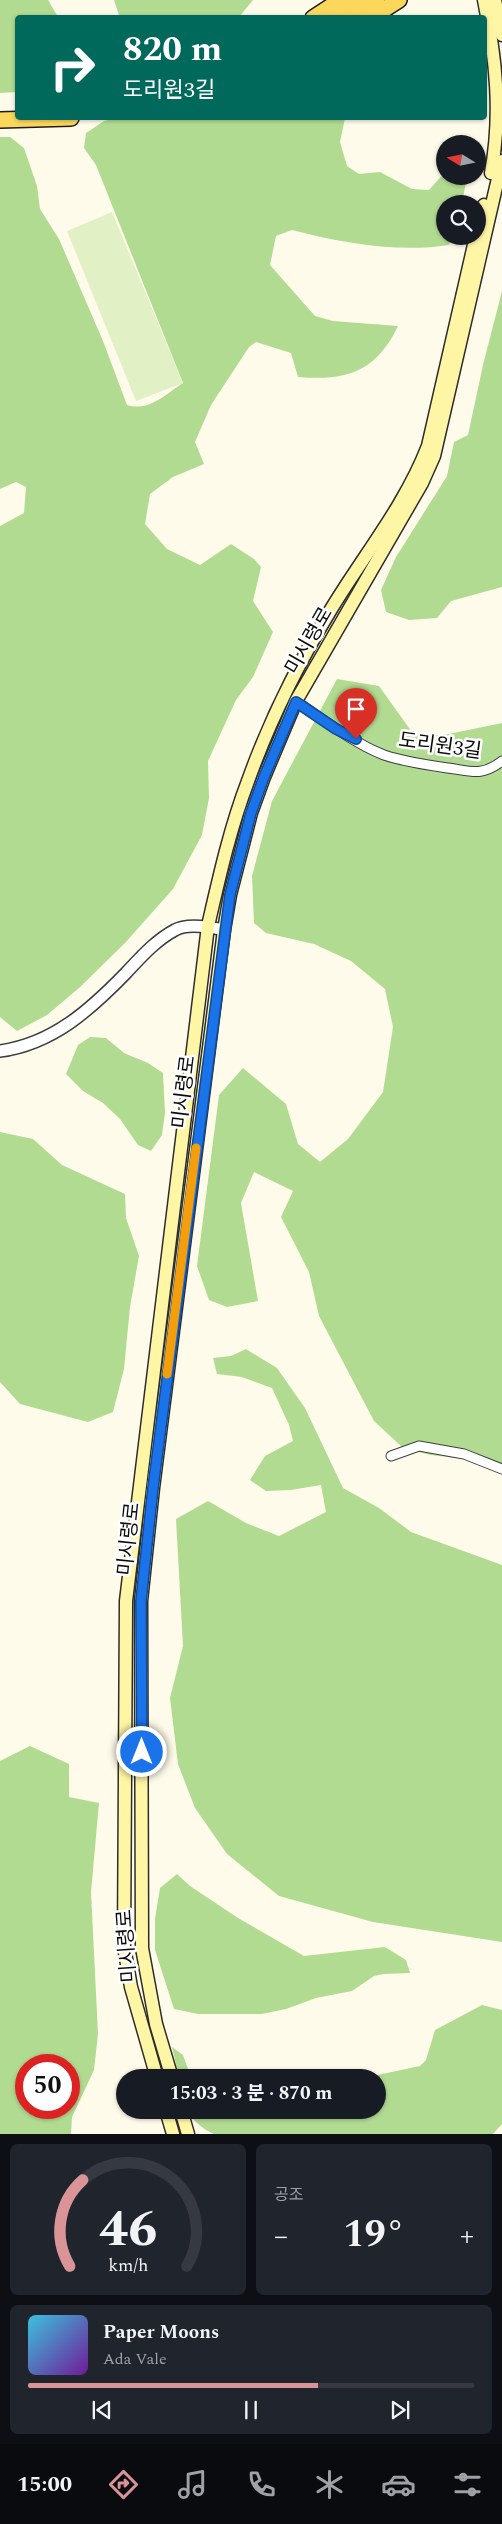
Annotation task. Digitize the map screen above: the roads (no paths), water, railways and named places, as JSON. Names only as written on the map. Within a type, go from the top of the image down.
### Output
[{"type":"main road","points":[[317,15],[340,0]]},
{"type":"main road","points":[[335,15],[358,0]]},
{"type":"main road","points":[[355,15],[378,0]]},
{"type":"main road","points":[[376,15],[399,0]]},
{"type":"main road","points":[[484,0],[486,15]]},
{"type":"main road","points":[[495,0],[502,35]]},
{"type":"main road","points":[[486,196],[498,127],[497,88],[487,20]]},
{"type":"main road","points":[[0,111],[15,111]]},
{"type":"main road","points":[[0,120],[15,120]]},
{"type":"main road","name":"미시령로","points":[[169,2069],[156,2024],[142,1948],[141,1601],[153,1488],[230,895],[251,813],[296,702],[422,483],[434,456],[502,161]]},
{"type":"main road","name":"미시령로","points":[[154,2069],[131,1987],[124,1947],[126,1601],[208,926],[232,829],[247,781],[264,738],[304,658],[331,610],[402,498],[420,465],[430,437],[474,245]]},
{"type":"main road","points":[[169,2119],[173,2134]]},
{"type":"main road","points":[[184,2119],[188,2134]]},
{"type":"street","name":"도리원3길","points":[[296,702],[336,729],[383,754],[406,761],[470,772],[486,772],[502,761]]},
{"type":"street","points":[[0,1051],[21,1048],[62,1030],[103,997],[152,947],[176,929],[208,926],[224,930]]},
{"type":"street","points":[[391,1456],[419,1446],[464,1454],[502,1469]]}]
